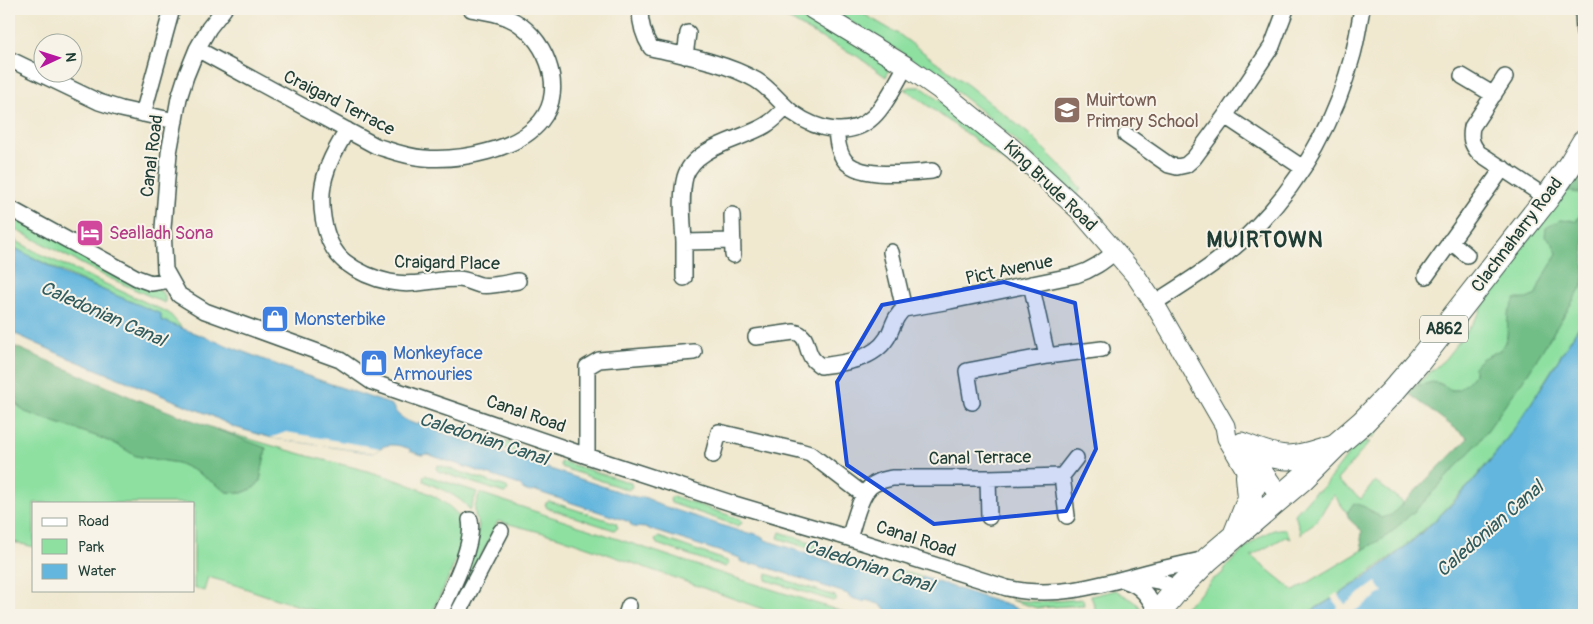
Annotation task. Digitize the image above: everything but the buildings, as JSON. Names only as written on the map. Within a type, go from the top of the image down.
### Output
[{"type":"main road","name":"Clachnaharry Road","points":[[1274,502],[1303,478],[1334,447],[1363,422],[1406,376],[1547,198],[1584,142]]},
{"type":"main road","points":[[1245,446],[1270,456],[1289,458],[1304,456],[1334,447]]},
{"type":"main road","points":[[1233,539],[1250,498],[1248,476]]},
{"type":"main road","name":"A862","points":[[1157,614],[1177,590],[1208,559],[1274,502]]},
{"type":"street","points":[[143,114],[172,9]]},
{"type":"street","name":"Canal Road","points":[[224,9],[209,28],[197,49],[179,98],[169,153],[163,228],[165,270],[170,280],[179,295],[206,311],[340,360],[372,382],[587,456],[734,504],[1020,591],[1046,593],[1072,591],[1208,559]]},
{"type":"street","name":"Craigard Terrace","points":[[197,49],[376,146],[399,154],[445,159],[505,145],[529,133],[542,120],[550,104],[552,83],[549,63],[539,43],[523,27],[508,18],[471,9]]},
{"type":"street","points":[[640,9],[642,27],[651,48],[719,64],[754,79],[771,91],[786,107],[804,119],[825,129],[836,131],[848,130],[873,117],[906,66]]},
{"type":"street","name":"King Brude Road","points":[[812,9],[906,66],[940,90],[1013,149],[1078,209],[1136,276],[1154,303],[1225,426],[1227,438],[1248,476],[1274,502]]},
{"type":"street","points":[[1126,135],[1169,165],[1177,167],[1186,165],[1194,158],[1225,116],[1272,46],[1286,9]]},
{"type":"street","points":[[1154,303],[1228,252],[1257,226],[1282,198],[1320,139],[1340,96],[1354,52],[1362,9]]},
{"type":"street","points":[[1583,9],[1584,33]]},
{"type":"street","points":[[685,56],[688,33]]},
{"type":"street","points":[[9,59],[99,102],[175,121]]},
{"type":"street","points":[[1462,76],[1494,95]]},
{"type":"street","points":[[1505,77],[1472,127],[1470,136],[1472,145],[1479,153],[1547,198]]},
{"type":"street","points":[[684,278],[684,179],[688,169],[705,153],[766,125],[786,107]]},
{"type":"street","points":[[1225,116],[1303,168]]},
{"type":"street","name":"Craigard Place","points":[[348,130],[326,170],[322,186],[321,204],[325,225],[333,246],[344,262],[375,278],[392,283],[415,284],[460,278],[482,285],[518,281]]},
{"type":"street","points":[[836,131],[838,146],[843,159],[861,171],[892,179],[932,171]]},
{"type":"street","points":[[1426,276],[1503,168]]},
{"type":"street","points":[[9,208],[137,278],[151,283],[170,280]]},
{"type":"street","points":[[684,242],[733,248],[732,215]]},
{"type":"street","points":[[1450,242],[1467,254]]},
{"type":"street","name":"Pict Avenue","points":[[904,309],[950,302],[1088,272],[1116,251]]},
{"type":"street","points":[[756,337],[794,332],[800,333],[806,340],[811,357],[821,366],[844,364],[876,351],[887,339],[898,313],[904,309],[891,252]]},
{"type":"street","points":[[1031,284],[1047,356]]},
{"type":"street","points":[[972,402],[967,371],[1047,356],[1102,349]]},
{"type":"street","name":"Canal Road","points":[[587,456],[587,366],[599,360],[694,352]]},
{"type":"street","name":"King Brude Road","points":[[1225,426],[1234,432],[1245,446],[1274,502]]},
{"type":"street","points":[[713,455],[719,432],[810,454],[864,495],[849,538]]},
{"type":"street","points":[[1067,516],[1062,476],[1076,458]]},
{"type":"street","name":"Canal Terrace","points":[[864,495],[870,486],[879,481],[892,478],[1062,476]]},
{"type":"street","points":[[988,478],[989,516]]},
{"type":"street","points":[[439,615],[470,541],[470,520]]},
{"type":"street","points":[[457,615],[501,530]]},
{"type":"street","name":"Canal Road","points":[[1122,580],[1144,579],[1158,581],[1170,584],[1177,590]]},
{"type":"street","points":[[1122,580],[1136,584],[1141,588],[1146,593],[1157,614]]},
{"type":"highlighted area","points":[[1004,282],[1075,303],[1096,449],[1066,511],[934,524],[847,465],[837,382],[882,305]]},
{"type":"green space","points":[[771,9],[794,9],[823,24],[884,63],[888,70],[886,77],[857,56]]},
{"type":"green space","points":[[828,9],[855,9],[900,35],[969,86],[1029,134],[1070,175],[1081,189],[1076,197],[1044,166],[959,93],[900,51]]},
{"type":"green space","points":[[921,87],[928,92],[1017,162],[1023,175],[905,89]]},
{"type":"green space","points":[[1584,161],[1584,194],[1568,191],[1566,189]]},
{"type":"green space","points":[[1566,189],[1568,191],[1584,193],[1584,209],[1576,221],[1569,220],[1545,236],[1552,242],[1557,253],[1536,295],[1527,299],[1508,315],[1508,332],[1501,348],[1478,363],[1475,366],[1472,378],[1459,389],[1451,389],[1435,383],[1416,385],[1445,359],[1467,331],[1479,314],[1502,269]]},
{"type":"green space","points":[[1584,209],[1584,283],[1528,373],[1479,442],[1420,506],[1388,535],[1363,550],[1362,531],[1349,519],[1347,513],[1354,503],[1365,507],[1381,518],[1391,515],[1468,438],[1408,393],[1416,385],[1432,382],[1441,384],[1451,390],[1458,390],[1474,375],[1474,367],[1481,359],[1500,350],[1507,339],[1508,315],[1515,299],[1527,299],[1536,295],[1557,253],[1552,242],[1545,236],[1546,228],[1560,220],[1576,221]]},
{"type":"green space","points":[[9,211],[162,292],[165,295],[165,303],[103,275],[9,226]]},
{"type":"green space","points":[[9,237],[42,255],[169,313],[183,329],[161,320],[161,314],[46,264],[9,245]]},
{"type":"green space","points":[[1584,283],[1584,318],[1521,419],[1470,484],[1438,517],[1403,548],[1344,591],[1304,615],[1171,615],[1199,595],[1252,542],[1277,529],[1285,529],[1291,539],[1285,537],[1251,556],[1294,591],[1388,535],[1420,506],[1479,442],[1528,373]]},
{"type":"green space","points":[[9,344],[133,398],[266,448],[260,481],[254,488],[242,493],[227,492],[197,472],[178,463],[136,456],[118,445],[93,435],[25,412],[9,397]]},
{"type":"green space","points":[[9,397],[25,412],[93,435],[118,445],[136,456],[178,463],[197,472],[227,492],[242,493],[254,488],[260,481],[266,449],[217,429],[397,480],[420,489],[440,500],[455,512],[463,526],[461,545],[457,558],[431,615],[363,616],[323,612],[208,577],[204,591],[195,588],[195,502],[32,502],[32,547],[9,541]]},
{"type":"green space","points":[[1394,409],[1372,439],[1371,431]]},
{"type":"green space","points":[[456,424],[521,447],[522,451],[518,453],[453,431],[452,427]]},
{"type":"green space","points":[[1364,441],[1370,442],[1337,480],[1361,499],[1375,481],[1404,503],[1392,515],[1381,518],[1374,512],[1354,503],[1347,513],[1334,495],[1318,519],[1301,535],[1295,514],[1315,492],[1324,486],[1354,447]]},
{"type":"green space","points":[[561,461],[631,483],[632,487],[628,490],[561,467]]},
{"type":"green space","points":[[438,465],[507,487],[508,491],[504,493],[438,471],[436,469]]},
{"type":"green space","points":[[425,475],[477,492],[470,510],[455,496],[424,481]]},
{"type":"green space","points":[[480,493],[853,615],[780,615],[559,537],[498,521],[454,611],[450,615],[446,615],[475,549],[479,525],[475,515],[475,507]]},
{"type":"green space","points":[[673,496],[740,519],[742,523],[738,526],[671,503],[670,499]]},
{"type":"green space","points":[[549,501],[616,523],[618,528],[614,530],[547,508],[545,504]]},
{"type":"green space","points":[[780,532],[848,555],[850,559],[846,561],[778,538]]},
{"type":"green space","points":[[659,537],[727,561],[729,564],[725,567],[657,544],[655,540]]},
{"type":"green space","points":[[895,569],[922,577],[921,581],[905,584],[889,582],[890,578],[895,575]]},
{"type":"green space","points":[[767,574],[835,596],[836,599],[833,601],[766,580]]},
{"type":"green space","points":[[1116,590],[1139,606],[1141,615],[1086,615],[1096,611],[1091,596]]},
{"type":"green space","points":[[1083,599],[1084,605],[1037,608],[1011,600],[1040,602]]},
{"type":"water","name":"Caledonian Canal","points":[[9,245],[66,275],[161,314],[161,320],[163,321],[296,372],[392,405],[399,416],[418,425],[419,423],[425,424],[434,430],[528,462],[529,460],[538,462],[544,467],[638,498],[644,497],[654,503],[748,534],[753,533],[764,537],[765,540],[856,570],[863,569],[888,581],[909,583],[921,581],[922,577],[1037,615],[897,615],[882,607],[882,605],[866,600],[864,602],[849,597],[848,594],[757,564],[752,565],[740,561],[740,558],[646,528],[634,527],[630,522],[536,491],[527,491],[520,485],[427,454],[422,455],[405,447],[391,445],[382,447],[374,453],[272,438],[234,427],[210,415],[64,356],[9,331]]},
{"type":"water","name":"Caledonian Canal","points":[[1584,318],[1584,615],[1304,615],[1359,582],[1386,563],[1458,497],[1500,448],[1522,417]]},
{"type":"pier","points":[[286,432],[380,448],[374,453],[270,438]]},
{"type":"pier","points":[[1376,582],[1383,592],[1349,615],[1335,615],[1333,612],[1338,607],[1331,597],[1337,593],[1345,604]]},
{"type":"place","name":"Muirtown Primary School","points":[[1067,110]]},
{"type":"place","name":"Sealladh Sona","points":[[90,233]]},
{"type":"place","name":"Monsterbike","points":[[275,319]]},
{"type":"place","name":"Monkeyface Armouries","points":[[374,363]]},
{"type":"district","name":"MUIRTOWN","points":[[1265,240]]}]
